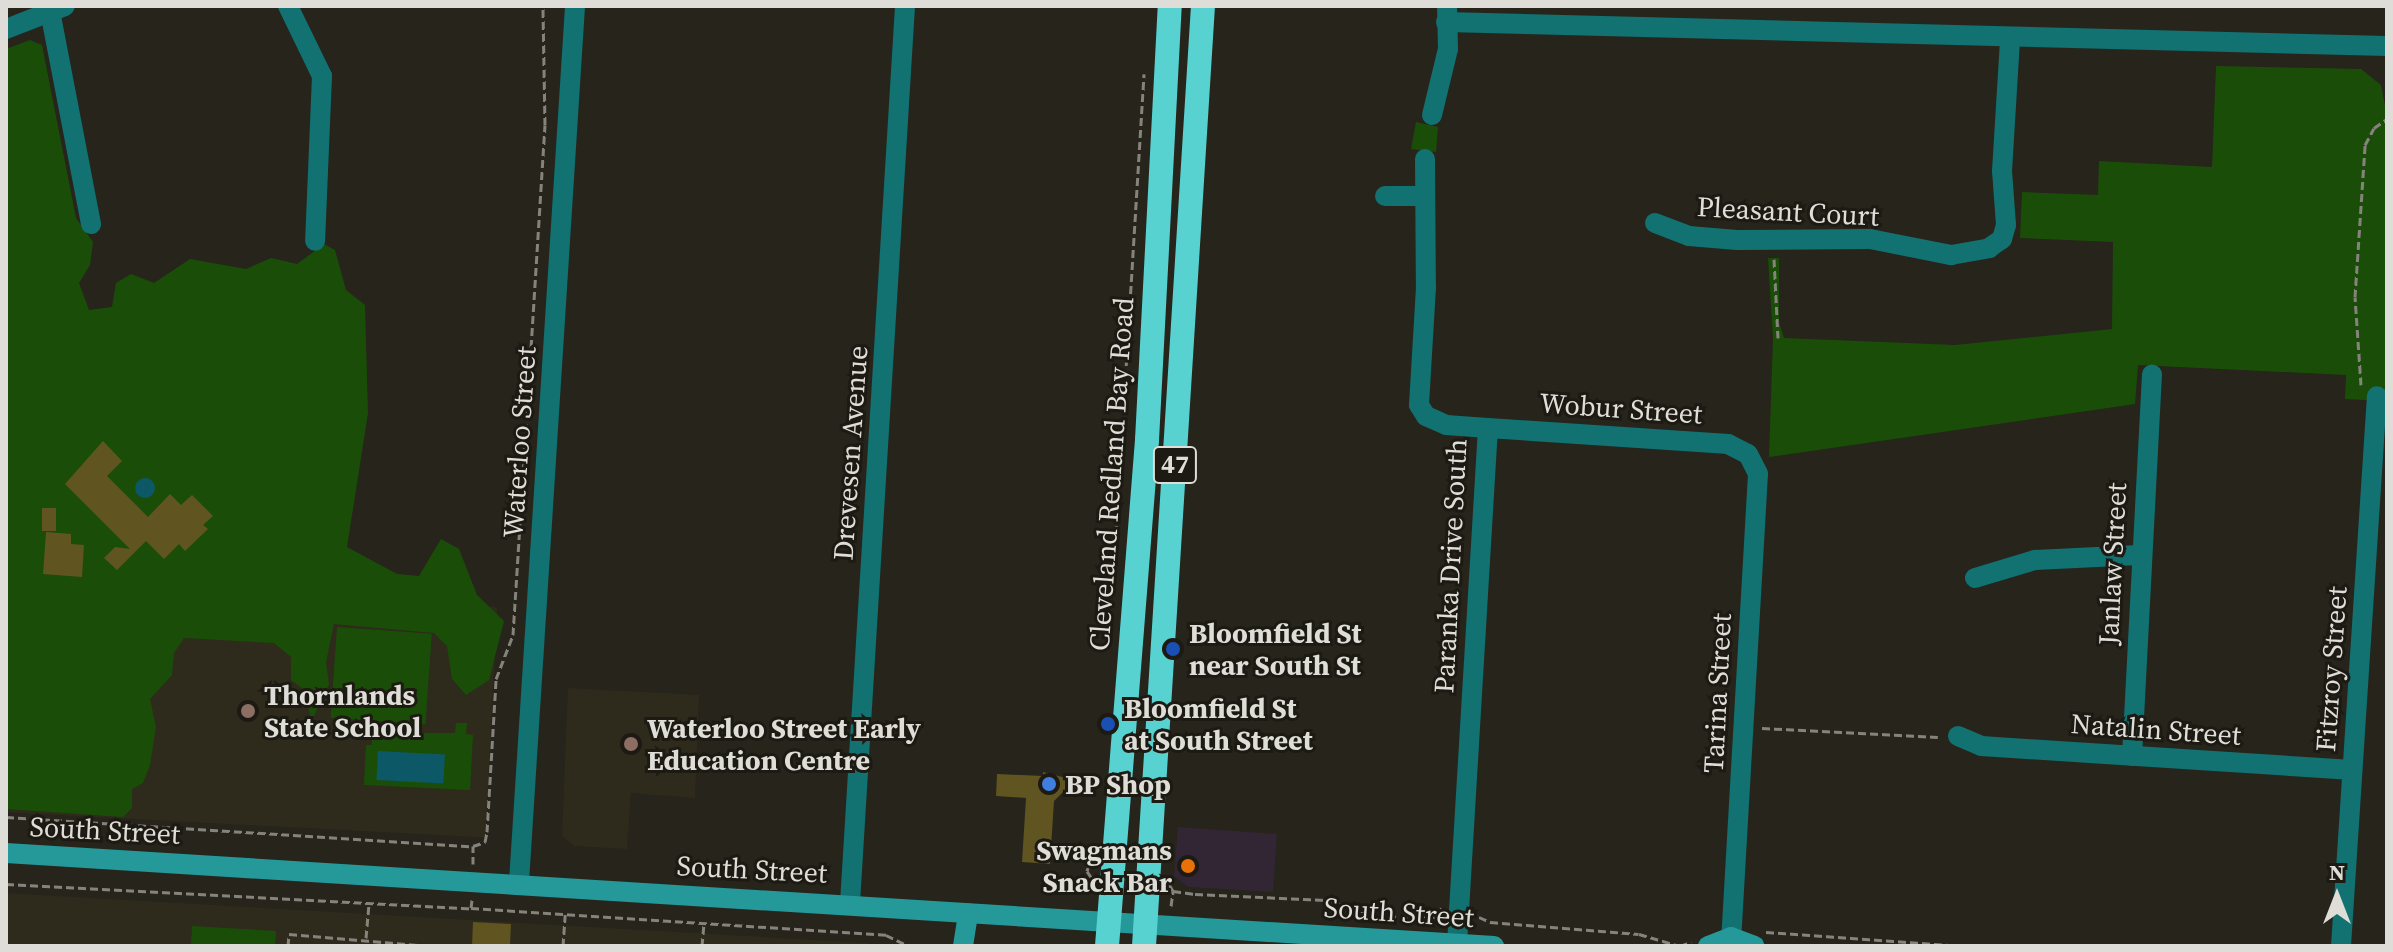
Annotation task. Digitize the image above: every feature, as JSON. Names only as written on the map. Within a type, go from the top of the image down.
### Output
[{"type":"highway","name":"Cleveland Redland Bay Road","points":[[1108,934],[1147,440],[1170,6]]},
{"type":"highway","name":"47","points":[[1145,935],[1203,6]]},
{"type":"street","points":[[288,6],[322,76],[315,241]]},
{"type":"street","name":"Waterloo Street","points":[[519,882],[575,6]]},
{"type":"street","name":"Drevesen Avenue","points":[[850,903],[905,6]]},
{"type":"street","points":[[6,29],[57,9],[91,224]]},
{"type":"street","points":[[1432,115],[1448,49],[1446,14],[2010,39],[2387,46]]},
{"type":"street","name":"Pleasant Court","points":[[1655,223],[1689,236],[1870,239],[1971,255],[2002,239],[2010,39]]},
{"type":"street","name":"Paranka Drive South","points":[[1425,159],[1422,196],[1426,287],[1419,405],[1426,416],[1446,425],[1488,428],[1457,943]]},
{"type":"street","points":[[1385,196],[1422,196]]},
{"type":"street","name":"Janlaw Street","points":[[2132,756],[2139,555],[2152,375]]},
{"type":"street","name":"Fitzroy Street","points":[[2341,946],[2377,396]]},
{"type":"street","name":"Wobur Street","points":[[1488,428],[1728,444],[1748,454]]},
{"type":"street","name":"Tarina Street","points":[[1731,937],[1758,474],[1748,454]]},
{"type":"street","points":[[1975,578],[2035,560],[2139,555]]},
{"type":"street","name":"Natalin Street","points":[[1958,736],[1981,746],[2352,770]]},
{"type":"street","name":"South Street","points":[[6,853],[850,903],[968,913],[1108,934],[1494,946]]},
{"type":"street","points":[[963,946],[968,913]]},
{"type":"street","points":[[1701,943],[1731,937],[1757,939]]},
{"type":"path","points":[[6,817],[473,846],[485,842],[496,679],[513,635],[545,125],[543,6]]},
{"type":"path","points":[[1113,589],[1145,65]]},
{"type":"path","points":[[2377,396],[2360,385],[2355,297],[2365,145],[2374,128],[2387,119]]},
{"type":"path","points":[[1774,239],[1778,338]]},
{"type":"path","points":[[1742,726],[1904,739],[1958,736]]},
{"type":"path","points":[[1091,877],[1087,871],[1093,845]]},
{"type":"path","points":[[471,908],[473,846]]},
{"type":"path","points":[[1167,881],[1173,891],[1326,900],[1376,916],[1433,918],[1443,906],[1474,908],[1490,922],[1639,934],[1680,946],[1701,943]]},
{"type":"path","points":[[6,884],[471,908],[886,935],[909,946]]},
{"type":"path","points":[[366,938],[369,903]]},
{"type":"path","points":[[563,946],[565,914]]},
{"type":"path","points":[[702,946],[704,923]]},
{"type":"path","points":[[288,946],[289,934],[366,938],[429,946]]},
{"type":"path","points":[[1757,939],[1959,946]]},
{"type":"shaded area","name":"Thornlands State School","points":[[6,581],[497,607],[485,837],[6,812]]},
{"type":"shaded area","name":"Waterloo Street Early Education Centre","points":[[568,688],[699,695],[695,798],[631,793],[627,849],[574,846],[562,836]]},
{"type":"shaded area","points":[[1178,827],[1277,834],[1273,892],[1188,887],[1174,876]]},
{"type":"shaded area","points":[[6,893],[865,943],[879,946],[6,946]]},
{"type":"green space","points":[[30,40],[42,45],[76,218],[93,242],[90,265],[79,283],[89,310],[112,307],[116,283],[131,274],[154,283],[190,259],[246,269],[271,258],[297,264],[324,244],[335,250],[346,290],[365,305],[368,413],[347,547],[397,574],[419,576],[441,539],[459,549],[477,595],[504,621],[489,680],[466,695],[452,679],[447,646],[434,633],[334,624],[326,662],[329,684],[311,722],[306,691],[291,680],[291,657],[274,643],[184,638],[174,653],[172,675],[150,699],[156,727],[150,765],[143,783],[132,789],[132,808],[123,817],[6,809],[6,49]]},
{"type":"green space","points":[[2216,66],[2361,69],[2381,85],[2387,116],[2387,401],[2345,399],[2346,375],[2138,365],[2135,404],[1769,457],[1773,338],[1768,258],[1779,258],[1779,322],[1784,338],[1955,345],[2112,329],[2113,242],[2020,238],[2022,192],[2098,195],[2099,161],[2212,167]]},
{"type":"green space","points":[[1416,122],[1438,127],[1436,152],[1411,149]]},
{"type":"green space","points":[[337,627],[432,634],[425,724],[331,718]]},
{"type":"green space","points":[[456,723],[467,723],[466,734],[473,735],[470,790],[364,785],[366,745],[372,745],[372,733],[455,733]]},
{"type":"green space","points":[[192,926],[276,931],[275,946],[191,946]]},
{"type":"water","points":[[145,478],[152,481],[155,488],[152,495],[145,498],[138,495],[135,488],[138,481]]},
{"type":"water","points":[[378,751],[445,755],[443,783],[376,780]]},
{"type":"building","points":[[103,441],[122,461],[107,476],[148,517],[170,494],[181,505],[192,495],[213,516],[203,525],[208,529],[185,551],[179,544],[164,559],[146,541],[117,570],[104,558],[115,547],[130,549],[65,484]]},
{"type":"building","points":[[42,508],[56,508],[56,531],[42,531]]},
{"type":"building","points":[[46,532],[71,534],[71,544],[84,545],[82,577],[43,574]]},
{"type":"building","points":[[1043,772],[1066,778],[1065,790],[1054,801],[1050,864],[1022,862],[1026,798],[996,796],[997,774],[1043,776]]},
{"type":"building","points":[[473,922],[511,924],[510,944],[472,946]]},
{"type":"place","name":"Bloomfield St near South St","points":[[1173,649]]},
{"type":"place","name":"Thornlands State School","points":[[248,711]]},
{"type":"place","name":"Bloomfield St at South Street","points":[[1108,724]]},
{"type":"place","name":"Waterloo Street Early Education Centre","points":[[631,744]]},
{"type":"place","name":"BP Shop","points":[[1049,784]]},
{"type":"place","name":"Swagmans Snack Bar","points":[[1188,866]]}]
